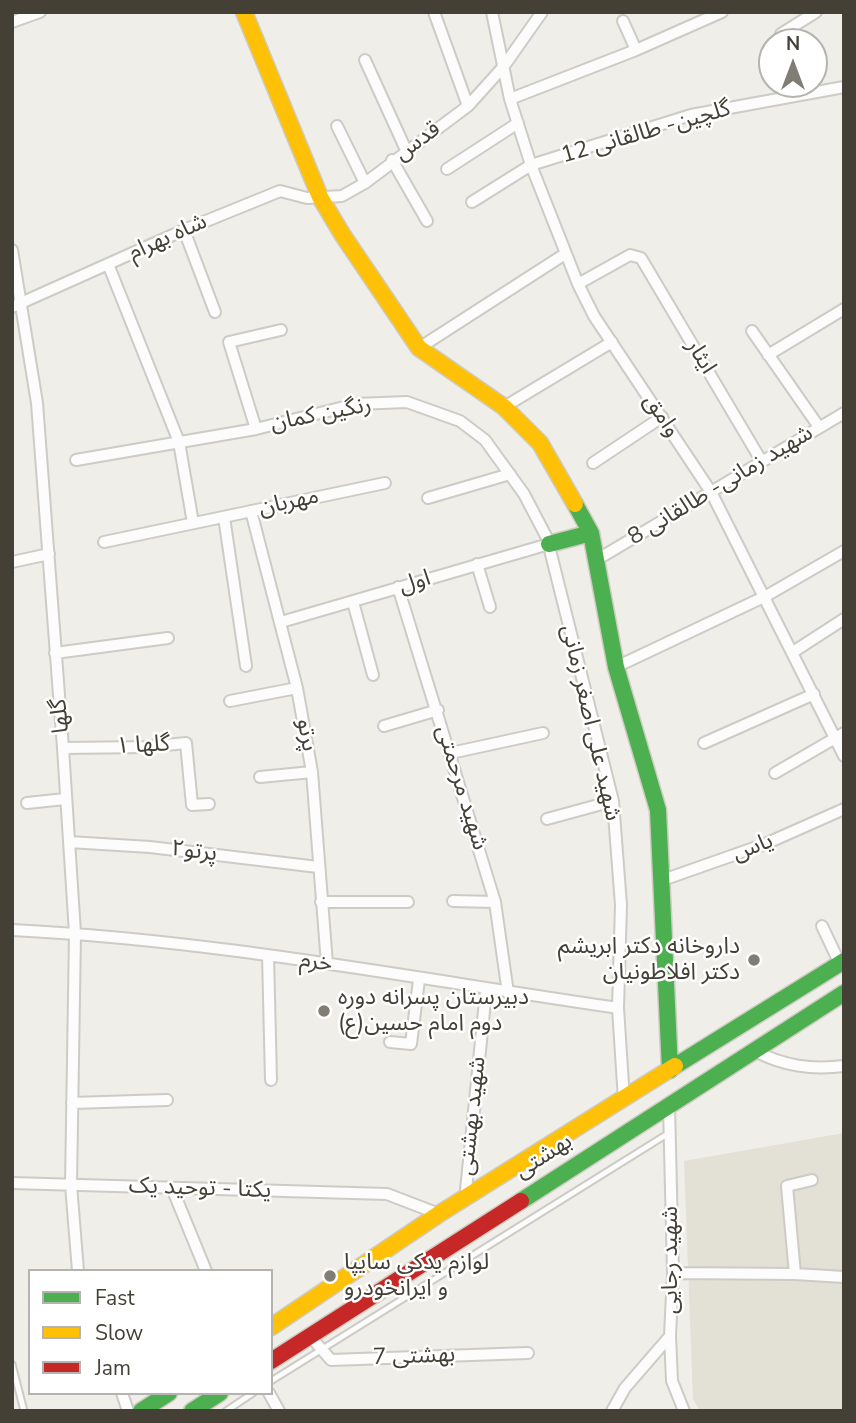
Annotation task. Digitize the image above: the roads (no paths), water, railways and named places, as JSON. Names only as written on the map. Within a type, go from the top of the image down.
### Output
[{"type":"main road","points":[[244,12],[320,197],[419,348],[504,407],[540,443],[591,533],[598,559],[605,617],[616,667],[658,810],[670,1070]]},
{"type":"main road","points":[[549,544],[591,533]]},
{"type":"main road","name":"بهشتی","points":[[273,1326],[439,1214],[842,963]]},
{"type":"main road","name":"بهشتی","points":[[273,1361],[607,1143],[669,1107],[844,993]]},
{"type":"main road","points":[[141,1411],[166,1395]]},
{"type":"main road","points":[[192,1411],[217,1395]]},
{"type":"street","points":[[12,22],[40,12]]},
{"type":"street","points":[[434,12],[468,106]]},
{"type":"street","name":"وامق","points":[[492,12],[509,99],[531,165],[578,284],[594,316],[711,492],[814,694],[839,735],[844,756]]},
{"type":"street","name":"قدس","points":[[320,197],[342,196],[365,183],[392,160],[468,106],[504,66],[542,12]]},
{"type":"street","points":[[791,28],[816,12]]},
{"type":"street","points":[[509,99],[636,50],[715,14]]},
{"type":"street","points":[[623,21],[636,50]]},
{"type":"street","points":[[365,60],[406,150]]},
{"type":"street","name":"گلچین- طالقانی 12","points":[[472,202],[531,165],[691,115],[844,87]]},
{"type":"street","points":[[447,169],[518,123]]},
{"type":"street","points":[[337,126],[365,183]]},
{"type":"street","points":[[392,160],[427,221]]},
{"type":"street","name":"شاه بهرام","points":[[17,306],[184,230],[280,191],[320,197]]},
{"type":"street","points":[[184,230],[215,312]]},
{"type":"street","name":"گلها","points":[[12,250],[17,306],[37,403],[75,933],[71,1185],[78,1269]]},
{"type":"street","points":[[419,348],[565,254]]},
{"type":"street","name":"ایثار","points":[[578,284],[635,255],[641,258],[762,461]]},
{"type":"street","points":[[108,264],[179,442],[193,523]]},
{"type":"street","points":[[768,355],[844,309]]},
{"type":"street","points":[[256,429],[229,342],[281,330]]},
{"type":"street","points":[[752,331],[819,428]]},
{"type":"street","points":[[504,407],[612,342]]},
{"type":"street","name":"رنگین کمان","points":[[76,460],[256,429],[356,404],[407,402],[460,421]]},
{"type":"street","name":"شهید زمانی- طالقانی 8","points":[[598,559],[844,412]]},
{"type":"street","points":[[593,463],[662,417]]},
{"type":"street","name":"شهید علی اصغر زمانی","points":[[460,421],[485,440],[510,474],[524,494],[549,544],[613,801],[621,905],[618,1009],[624,1100]]},
{"type":"street","points":[[428,498],[510,474]]},
{"type":"street","name":"مهربان","points":[[104,542],[385,483]]},
{"type":"street","name":"پرتو","points":[[251,511],[297,688],[312,772],[327,964]]},
{"type":"street","points":[[224,517],[246,666]]},
{"type":"street","name":"اول","points":[[281,622],[549,544]]},
{"type":"street","points":[[616,667],[766,596],[844,551]]},
{"type":"street","points":[[12,562],[49,554]]},
{"type":"street","points":[[477,564],[490,607]]},
{"type":"street","name":"شهید مرحمتی","points":[[398,587],[452,753],[495,902],[508,993]]},
{"type":"street","points":[[353,602],[373,675]]},
{"type":"street","points":[[793,652],[844,619]]},
{"type":"street","points":[[55,653],[169,638]]},
{"type":"street","points":[[230,702],[297,688]]},
{"type":"street","points":[[704,743],[814,694]]},
{"type":"street","points":[[384,726],[438,710]]},
{"type":"street","points":[[452,753],[542,733]]},
{"type":"street","points":[[775,773],[839,735]]},
{"type":"street","name":"گلها ۱","points":[[63,748],[146,747],[186,743],[192,805],[209,804]]},
{"type":"street","points":[[260,777],[312,772]]},
{"type":"street","points":[[27,803],[65,799]]},
{"type":"street","points":[[547,819],[613,801]]},
{"type":"street","name":"یاس","points":[[660,881],[765,844],[844,810]]},
{"type":"street","name":"پرتو۲","points":[[69,842],[150,847],[318,867]]},
{"type":"street","points":[[453,901],[495,902]]},
{"type":"street","points":[[321,902],[408,902]]},
{"type":"street","points":[[822,926],[842,963]]},
{"type":"street","name":"خرم","points":[[12,930],[75,933],[268,955],[486,991],[618,1009]]},
{"type":"street","points":[[268,955],[271,1080]]},
{"type":"street","points":[[390,1042],[411,1044],[419,980]]},
{"type":"street","name":"شهید بهشتی","points":[[465,1200],[486,991]]},
{"type":"street","points":[[755,1051],[779,1063],[818,1069],[844,1066]]},
{"type":"street","points":[[72,1103],[167,1100]]},
{"type":"street","name":"شهید رجایی","points":[[669,1107],[673,1273],[670,1336],[672,1381],[684,1411]]},
{"type":"street","points":[[795,1274],[788,1186],[812,1180]]},
{"type":"street","name":"یکتا - توحید یک","points":[[12,1183],[387,1195],[439,1214]]},
{"type":"street","points":[[172,1188],[205,1269]]},
{"type":"street","points":[[673,1273],[795,1274],[844,1278]]},
{"type":"street","points":[[612,1411],[625,1388],[670,1336]]},
{"type":"street","points":[[311,1337],[322,1350]]},
{"type":"street","name":"بهشتی 7","points":[[322,1350],[331,1360],[528,1353]]},
{"type":"street","points":[[270,1395],[279,1411]]},
{"type":"lane","points":[[273,1380],[670,1132]]},
{"type":"lane","points":[[12,1364],[24,1411]]},
{"type":"lane","points":[[226,1411],[250,1395]]},
{"type":"place","name":"داروخانه دکتر ابریشم دکتر افلاطونیان","points":[[754,960]]},
{"type":"place","name":"دبیرستان پسرانه دوره دوم امام حسین(ع)","points":[[324,1011]]},
{"type":"place","name":"لوازم یدکی سایپا و ایرانخودرو","points":[[330,1276]]}]
